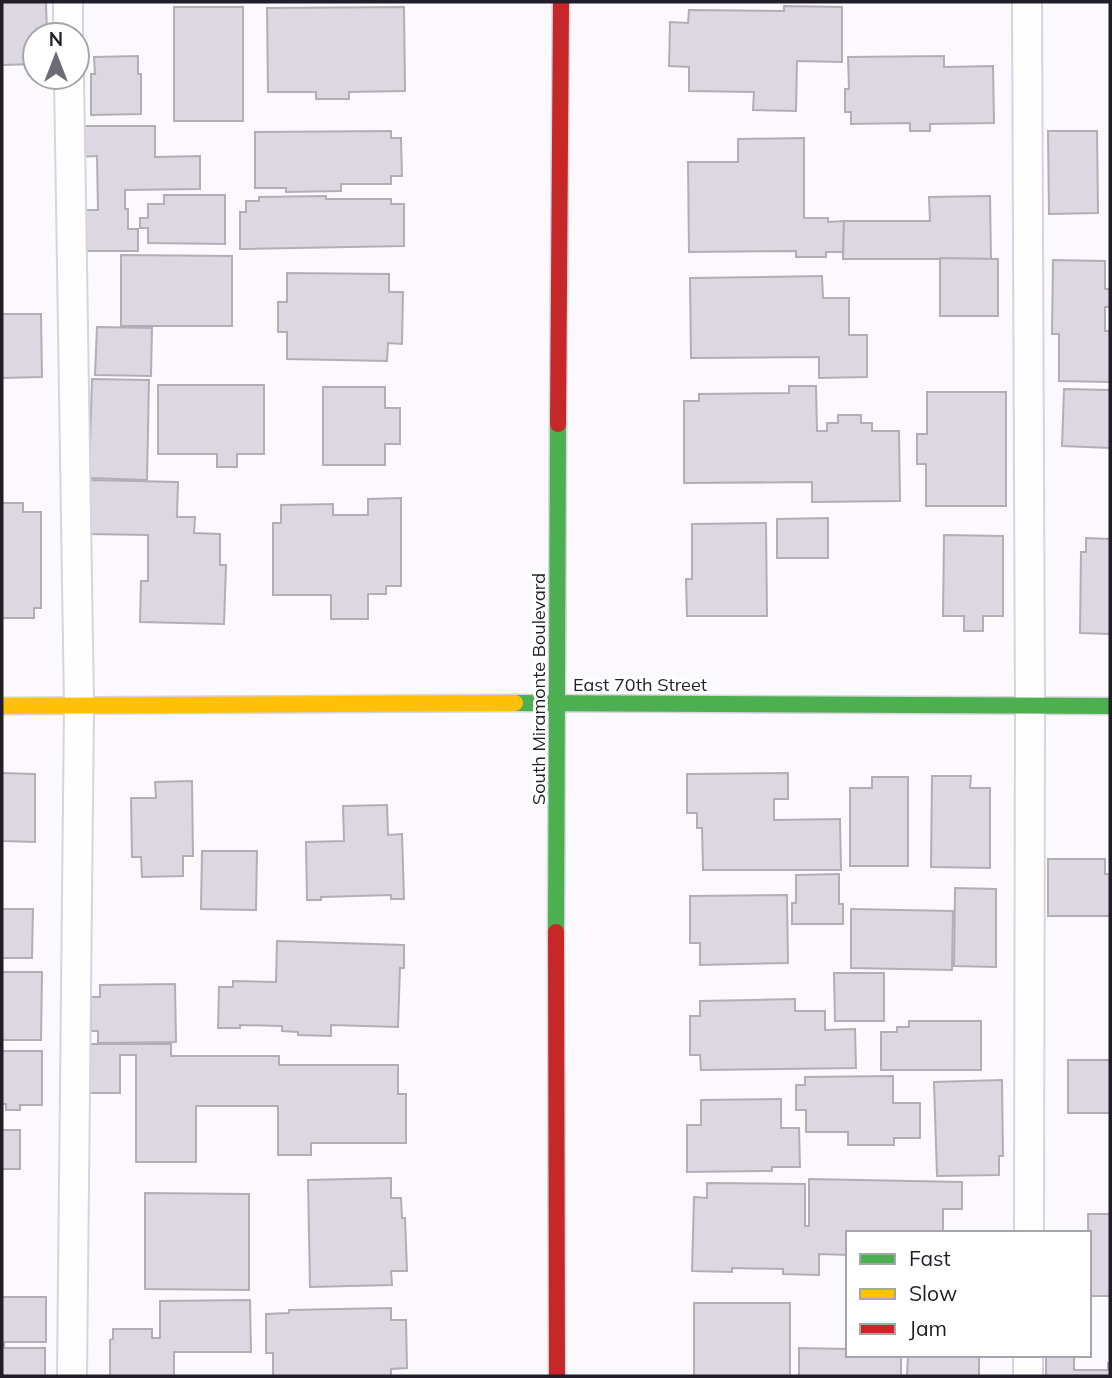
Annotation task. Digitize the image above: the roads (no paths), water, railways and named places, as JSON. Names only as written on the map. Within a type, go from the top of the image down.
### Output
[{"type":"street","name":"South Miramonte Boulevard","points":[[557,1376],[556,703],[561,2]]},
{"type":"street","name":"East 70th Street","points":[[2,706],[556,703],[1110,706]]},
{"type":"lane","points":[[68,2],[68,21]]},
{"type":"lane","points":[[1027,2],[1030,706],[1028,1231]]},
{"type":"lane","points":[[69,91],[79,706],[72,1376]]},
{"type":"lane","points":[[1028,1357],[1028,1376]]}]
